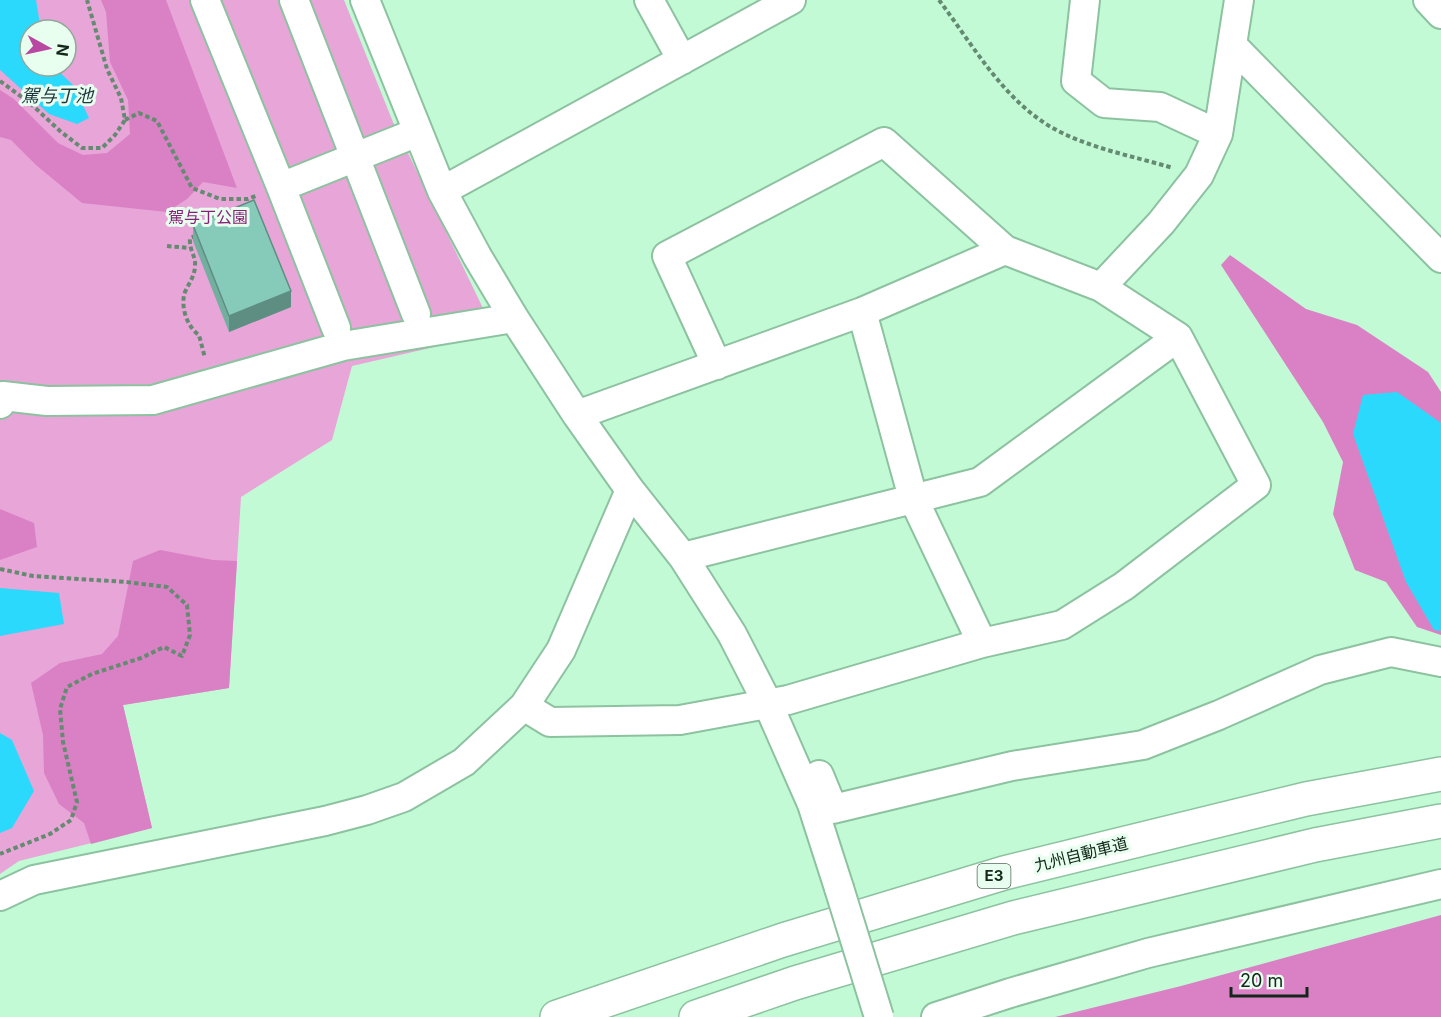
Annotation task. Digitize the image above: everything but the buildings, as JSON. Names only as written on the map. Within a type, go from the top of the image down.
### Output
[{"type":"highway","name":"九州自動車道","points":[[557,1017],[783,940],[1004,873],[1306,799],[1441,774]]},
{"type":"highway","points":[[696,1017],[795,983],[1013,918],[1315,845],[1441,822]]},
{"type":"street","points":[[205,0],[336,328]]},
{"type":"street","points":[[294,0],[416,314]]},
{"type":"street","points":[[365,0],[442,191],[514,318],[577,415],[630,490],[683,557],[778,702],[833,809],[1012,766],[1143,745],[1219,715],[1320,670],[1391,652],[1441,662]]},
{"type":"street","points":[[649,0],[681,60]]},
{"type":"street","points":[[442,191],[791,0]]},
{"type":"street","points":[[1085,0],[1076,81],[1104,103],[1160,107],[1218,134]]},
{"type":"street","points":[[1101,287],[1161,223],[1199,175],[1218,134],[1239,0]]},
{"type":"street","points":[[1428,0],[1441,14]]},
{"type":"street","points":[[1232,45],[1441,258]]},
{"type":"street","points":[[281,187],[418,132]]},
{"type":"street","points":[[524,706],[550,722],[680,720],[778,702],[982,643],[1062,625],[1124,586],[1256,485],[1178,337],[1101,287],[1005,250],[884,142],[667,256],[717,364]]},
{"type":"street","points":[[577,415],[862,312],[1005,250]]},
{"type":"street","points":[[862,312],[913,498],[982,643]]},
{"type":"street","points":[[0,404],[3,396],[47,401],[153,400],[343,346],[514,318]]},
{"type":"street","points":[[683,557],[980,482],[1178,337]]},
{"type":"street","points":[[0,896],[34,880],[325,821],[367,810],[404,797],[464,762],[524,706],[561,650],[630,490]]},
{"type":"street","points":[[778,702],[879,1017]]},
{"type":"street","points":[[936,1017],[1148,953],[1441,884]]},
{"type":"path","points":[[87,0],[107,69],[121,98],[125,120]]},
{"type":"path","points":[[941,1],[980,56],[1016,101],[1051,127],[1086,142],[1199,175]]},
{"type":"path","points":[[0,81],[30,103],[82,148],[102,148],[125,120],[139,113],[157,121],[192,188],[220,200],[248,199],[247,205]]},
{"type":"path","points":[[201,234],[190,237],[189,248],[196,263],[185,293],[184,309],[192,331],[199,335],[209,384]]},
{"type":"path","points":[[167,246],[189,248]]},
{"type":"path","points":[[0,569],[33,576],[126,582],[167,588],[187,606],[190,635],[182,656],[165,647],[141,658],[92,674],[67,687],[60,709],[63,742],[76,802],[71,820],[50,834],[0,854]]},
{"type":"green space","name":"駕与丁公園","points":[[0,0],[344,0],[393,122],[495,333],[352,366],[332,440],[241,497],[229,688],[123,705],[152,828],[19,861],[0,874]]},
{"type":"shaded area","points":[[101,0],[166,0],[237,188],[203,182],[187,199],[167,212],[82,203],[36,165],[11,140],[0,137],[0,90],[14,99],[58,143],[83,155],[107,153],[130,134],[128,100],[110,62],[106,12]]},
{"type":"shaded area","points":[[1230,255],[1306,309],[1357,325],[1428,372],[1441,392],[1441,635],[1417,627],[1386,582],[1355,570],[1333,514],[1343,462],[1323,422],[1221,265]]},
{"type":"shaded area","points":[[0,509],[34,523],[37,547],[0,560]]},
{"type":"shaded area","points":[[160,550],[213,560],[237,561],[229,688],[123,705],[152,828],[91,844],[84,823],[59,804],[44,773],[43,735],[31,683],[60,663],[102,654],[118,636],[133,561]]},
{"type":"shaded area","points":[[1441,915],[1441,1017],[1055,1017],[1181,986]]},
{"type":"water","name":"駕与丁池","points":[[0,0],[36,0],[39,18],[18,18],[18,78],[66,78],[73,85],[89,118],[77,124],[49,114],[0,70]]},
{"type":"water","points":[[1397,392],[1441,423],[1441,631],[1434,630],[1406,582],[1353,434],[1363,395]]},
{"type":"water","points":[[0,588],[59,593],[64,624],[0,636]]},
{"type":"water","points":[[0,733],[12,740],[34,791],[12,828],[0,833]]}]
